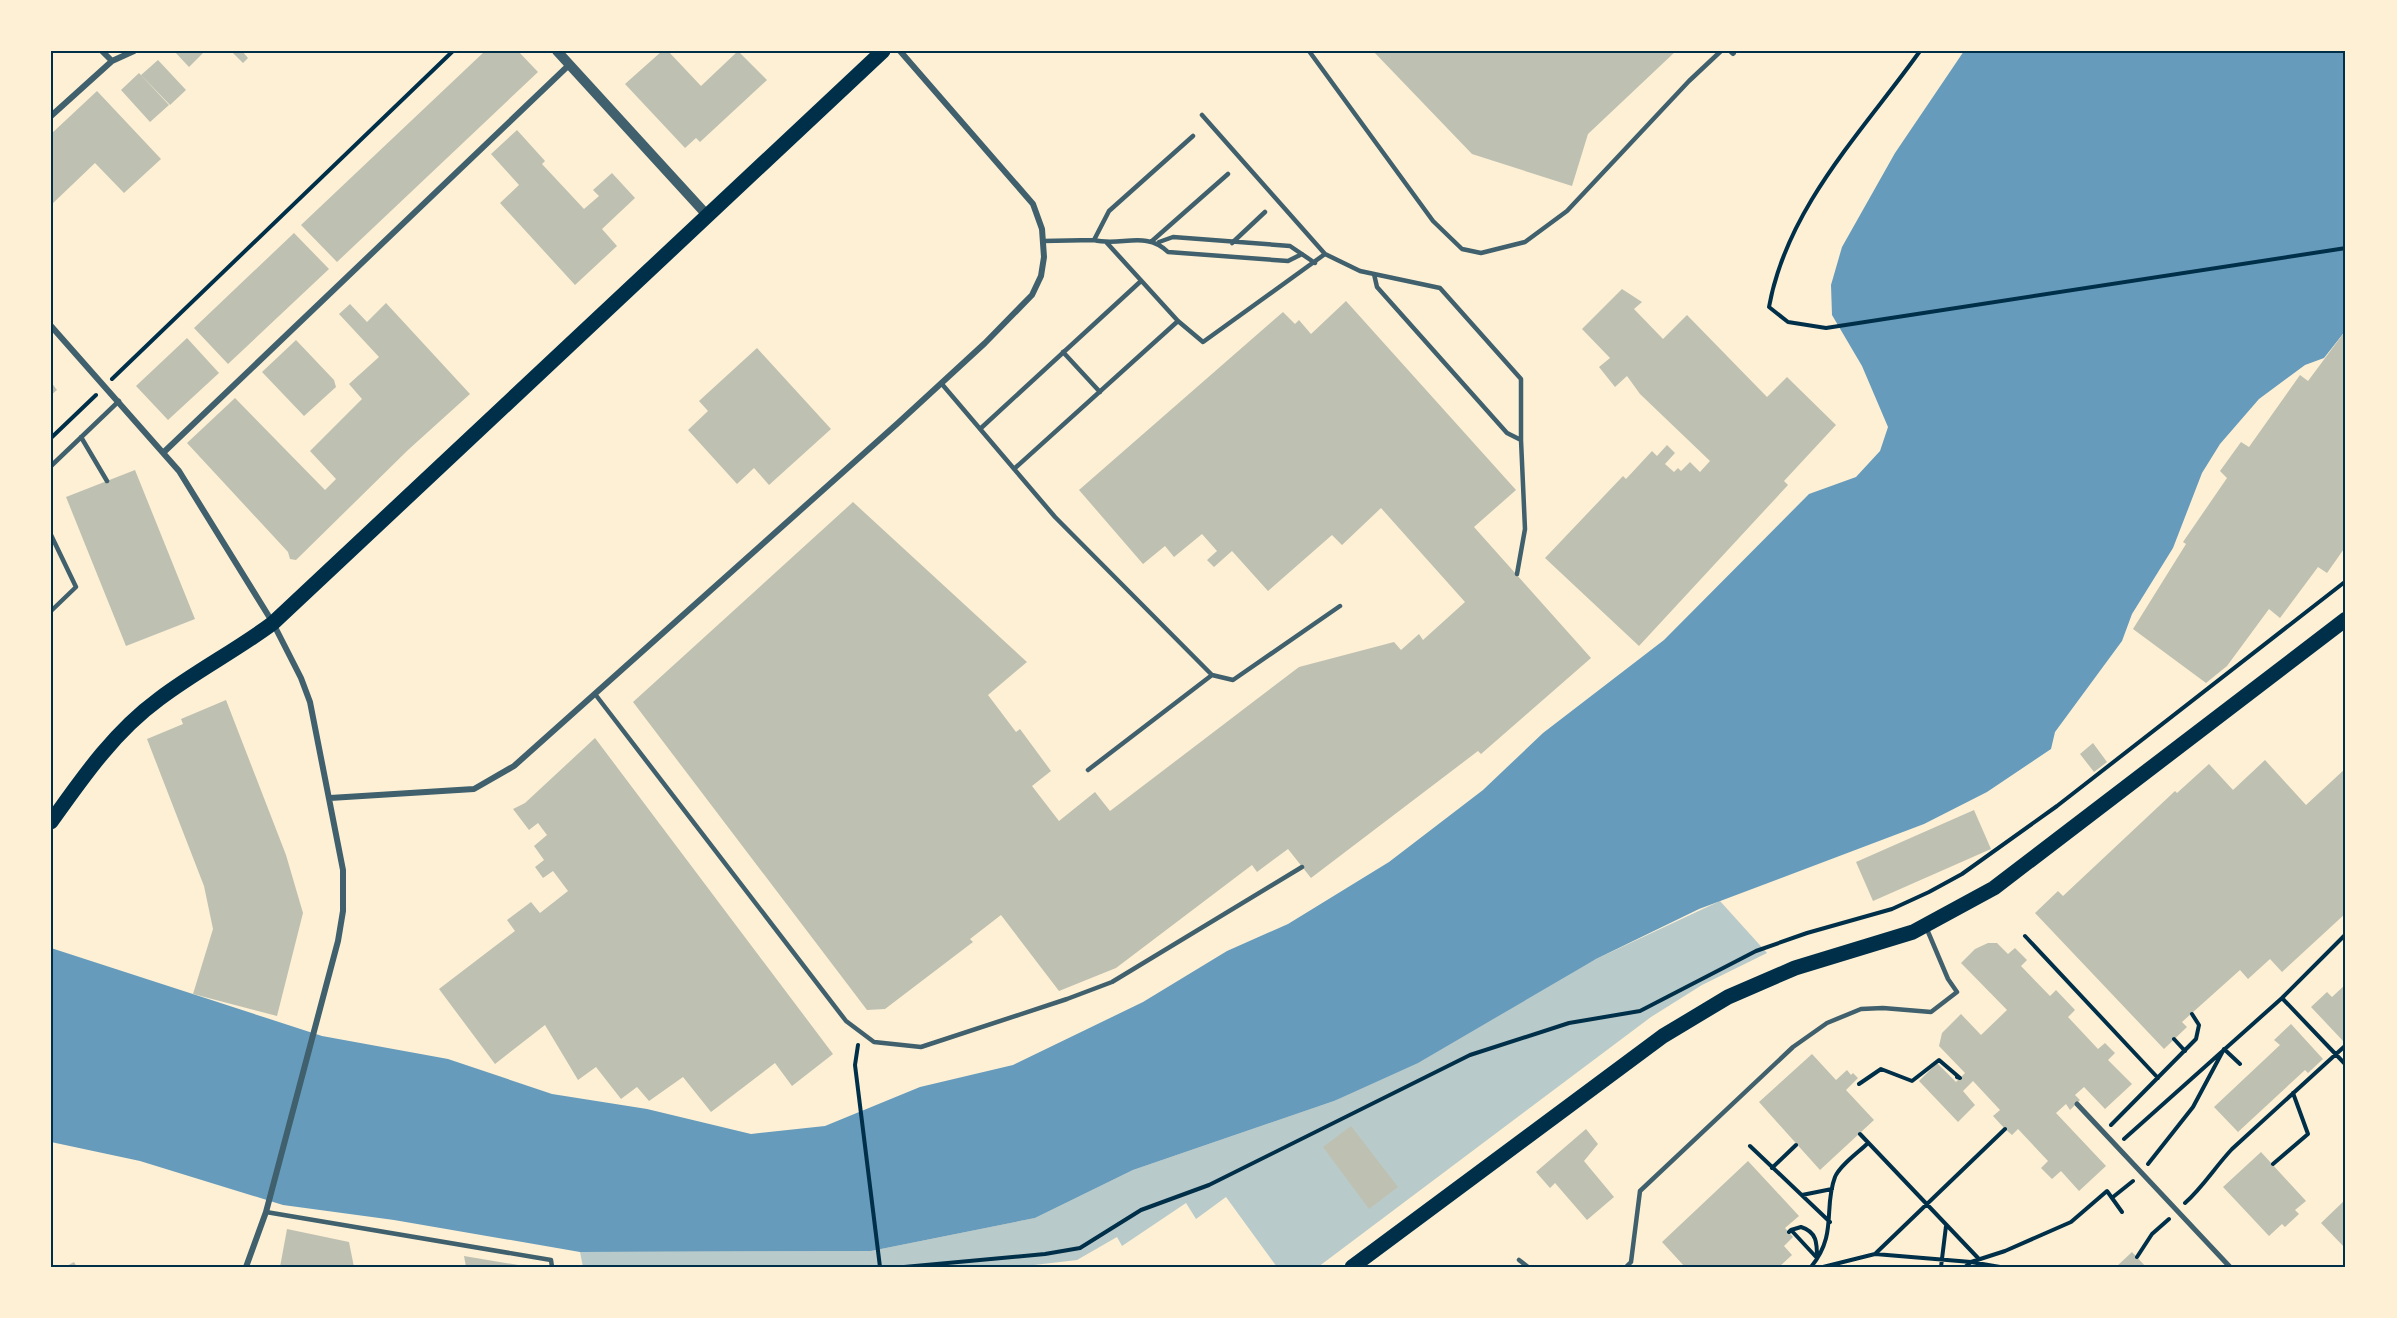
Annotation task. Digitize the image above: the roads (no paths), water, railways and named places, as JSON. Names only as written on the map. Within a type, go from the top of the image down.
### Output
[{"type":"main road","points":[[51,822],[84,775],[128,725],[159,699],[273,622],[882,51]]},
{"type":"main road","points":[[1352,1267],[1663,1036],[1728,997],[1795,968],[1913,932],[1994,888],[2346,619]]},
{"type":"street","points":[[102,51],[112,61]]},
{"type":"street","points":[[51,116],[112,61],[134,51]]},
{"type":"street","points":[[557,51],[706,214]]},
{"type":"street","points":[[330,798],[474,789],[514,766],[985,343],[1032,295],[1041,276],[1043,241],[1042,228],[1033,204],[900,51]]},
{"type":"street","points":[[164,452],[570,64]]},
{"type":"street","points":[[51,326],[164,452],[195,494],[273,622],[302,678],[310,702],[330,798],[343,870],[343,911],[321,1007],[266,1212],[246,1267]]},
{"type":"street","points":[[2076,1104],[2230,1267]]},
{"type":"lane","points":[[1309,51],[1433,220],[1462,249],[1481,253],[1525,242],[1567,211],[1689,81],[1721,51]]},
{"type":"lane","points":[[1202,115],[1325,254],[1360,271],[1440,288],[1521,379],[1525,528],[1516,574]]},
{"type":"lane","points":[[1094,240],[1109,211],[1193,136]]},
{"type":"lane","points":[[1152,241],[1227,174]]},
{"type":"lane","points":[[1232,243],[1265,212]]},
{"type":"lane","points":[[1043,241],[1094,240],[1107,243],[1137,239],[1158,242],[1173,237],[1290,246],[1315,263]]},
{"type":"lane","points":[[1198,253],[1199,240]]},
{"type":"lane","points":[[1158,242],[1168,252],[1288,261],[1302,254]]},
{"type":"lane","points":[[1107,243],[1179,321],[1203,342],[1325,254]]},
{"type":"lane","points":[[1374,274],[1377,287],[1384,296],[1507,433],[1521,440]]},
{"type":"lane","points":[[980,429],[1141,281]]},
{"type":"lane","points":[[1014,469],[1179,321]]},
{"type":"lane","points":[[1063,352],[1100,392]]},
{"type":"lane","points":[[941,383],[1055,517],[1212,675],[1233,680],[1341,606]]},
{"type":"lane","points":[[51,466],[119,401]]},
{"type":"lane","points":[[81,437],[107,481]]},
{"type":"lane","points":[[51,535],[76,587],[51,611]]},
{"type":"lane","points":[[1088,770],[1212,675]]},
{"type":"lane","points":[[595,694],[846,1021],[874,1042],[921,1047],[1112,982],[1302,867]]},
{"type":"lane","points":[[1626,1267],[1631,1262],[1640,1191],[1793,1047],[1827,1023],[1847,1013],[1882,1008],[1931,1012],[1957,992],[1948,979],[1925,925]]},
{"type":"lane","points":[[266,1212],[550,1260],[552,1267]]},
{"type":"lane","points":[[1519,1260],[1528,1267]]},
{"type":"water","points":[[1964,51],[2346,51],[2346,330],[2324,358],[2305,365],[2259,399],[2220,444],[2202,473],[2173,548],[2132,614],[2122,641],[2055,732],[2051,749],[1987,792],[1924,824],[1699,909],[1596,959],[1418,1063],[1334,1101],[1133,1170],[1035,1218],[871,1251],[580,1252],[394,1220],[283,1205],[140,1161],[51,1142],[51,948],[322,1036],[448,1059],[552,1094],[647,1109],[751,1134],[825,1126],[920,1087],[1013,1065],[1143,1002],[1227,951],[1288,924],[1389,862],[1483,790],[1543,733],[1664,640],[1809,494],[1856,477],[1880,451],[1888,427],[1862,366],[1832,315],[1831,285],[1842,247],[1895,153]]}]
